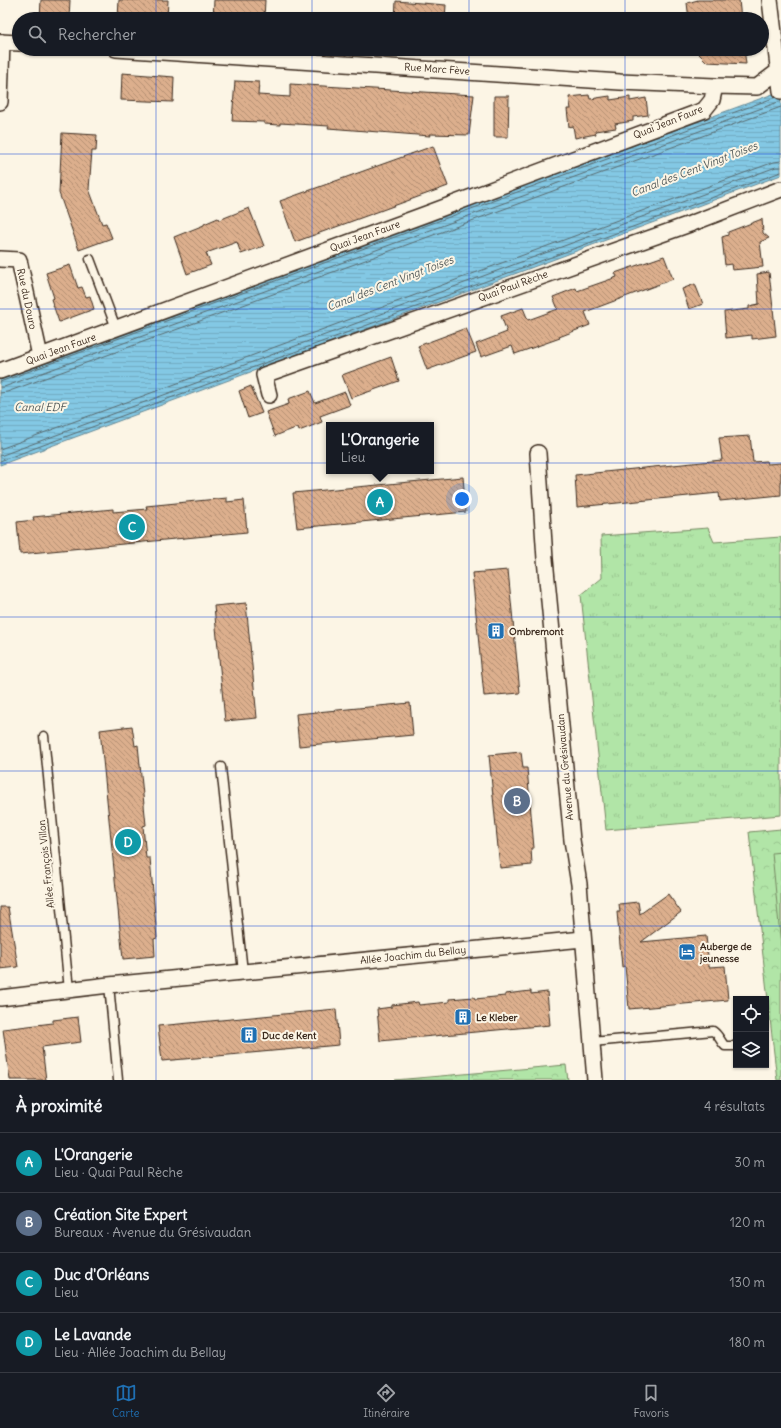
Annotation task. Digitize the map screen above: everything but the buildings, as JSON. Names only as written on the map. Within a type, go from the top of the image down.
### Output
[{"type":"street","points":[[770,0],[781,89]]},
{"type":"street","points":[[0,102],[1,42],[12,43]]},
{"type":"street","name":"Rue Marc Fève","points":[[223,56],[620,82],[715,86],[757,87],[779,70]]},
{"type":"street","name":"Quai Jean Faure","points":[[0,371],[704,110],[712,100],[715,86]]},
{"type":"street","name":"Quai Paul Rèche","points":[[270,395],[264,375],[690,224],[781,189]]},
{"type":"street","name":"Rue du Douro","points":[[0,259],[19,260],[40,356]]},
{"type":"street","name":"Avenue du Grésivaudan","points":[[538,453],[546,566],[572,840],[579,884],[595,1080]]},
{"type":"street","name":"Allée Joachim du Bellay","points":[[0,998],[109,985],[583,939]]},
{"type":"lane","points":[[90,259],[116,328]]},
{"type":"lane","name":"Allée François Villon","points":[[44,736],[63,991]]},
{"type":"lane","points":[[221,767],[244,972]]},
{"type":"lane","points":[[109,985],[118,1080]]},
{"type":"lane","points":[[592,1042],[713,1031],[718,1034],[725,1046],[733,1046]]},
{"type":"green space","points":[[708,528],[714,542],[781,537],[781,815],[606,830],[581,595],[602,578],[601,536]]},
{"type":"green space","points":[[781,829],[781,1080],[777,1080],[769,1009],[769,996],[768,996],[749,832]]},
{"type":"green space","points":[[781,852],[781,946],[772,853]]},
{"type":"green space","points":[[566,1065],[568,1080],[395,1080]]},
{"type":"water","name":"Canal EDF","points":[[781,91],[781,175],[0,465],[0,379]]},
{"type":"place","name":"L'Orangerie","points":[[380,502]]},
{"type":"place","name":"Duc d'Orléans","points":[[132,527]]},
{"type":"place","name":"Ombremont","points":[[496,631]]},
{"type":"place","name":"Création Site Expert","points":[[517,801]]},
{"type":"place","name":"Le Lavande","points":[[128,842]]},
{"type":"place","name":"Auberge de jeunesse","points":[[687,952]]},
{"type":"place","name":"Le Kleber","points":[[463,1017]]},
{"type":"place","name":"Duc de Kent","points":[[249,1035]]},
{"type":"water label","name":"Canal des Cent Vingt Toises","points":[[694,169]]},
{"type":"water label","name":"Canal des Cent Vingt Toises","points":[[390,283]]}]
